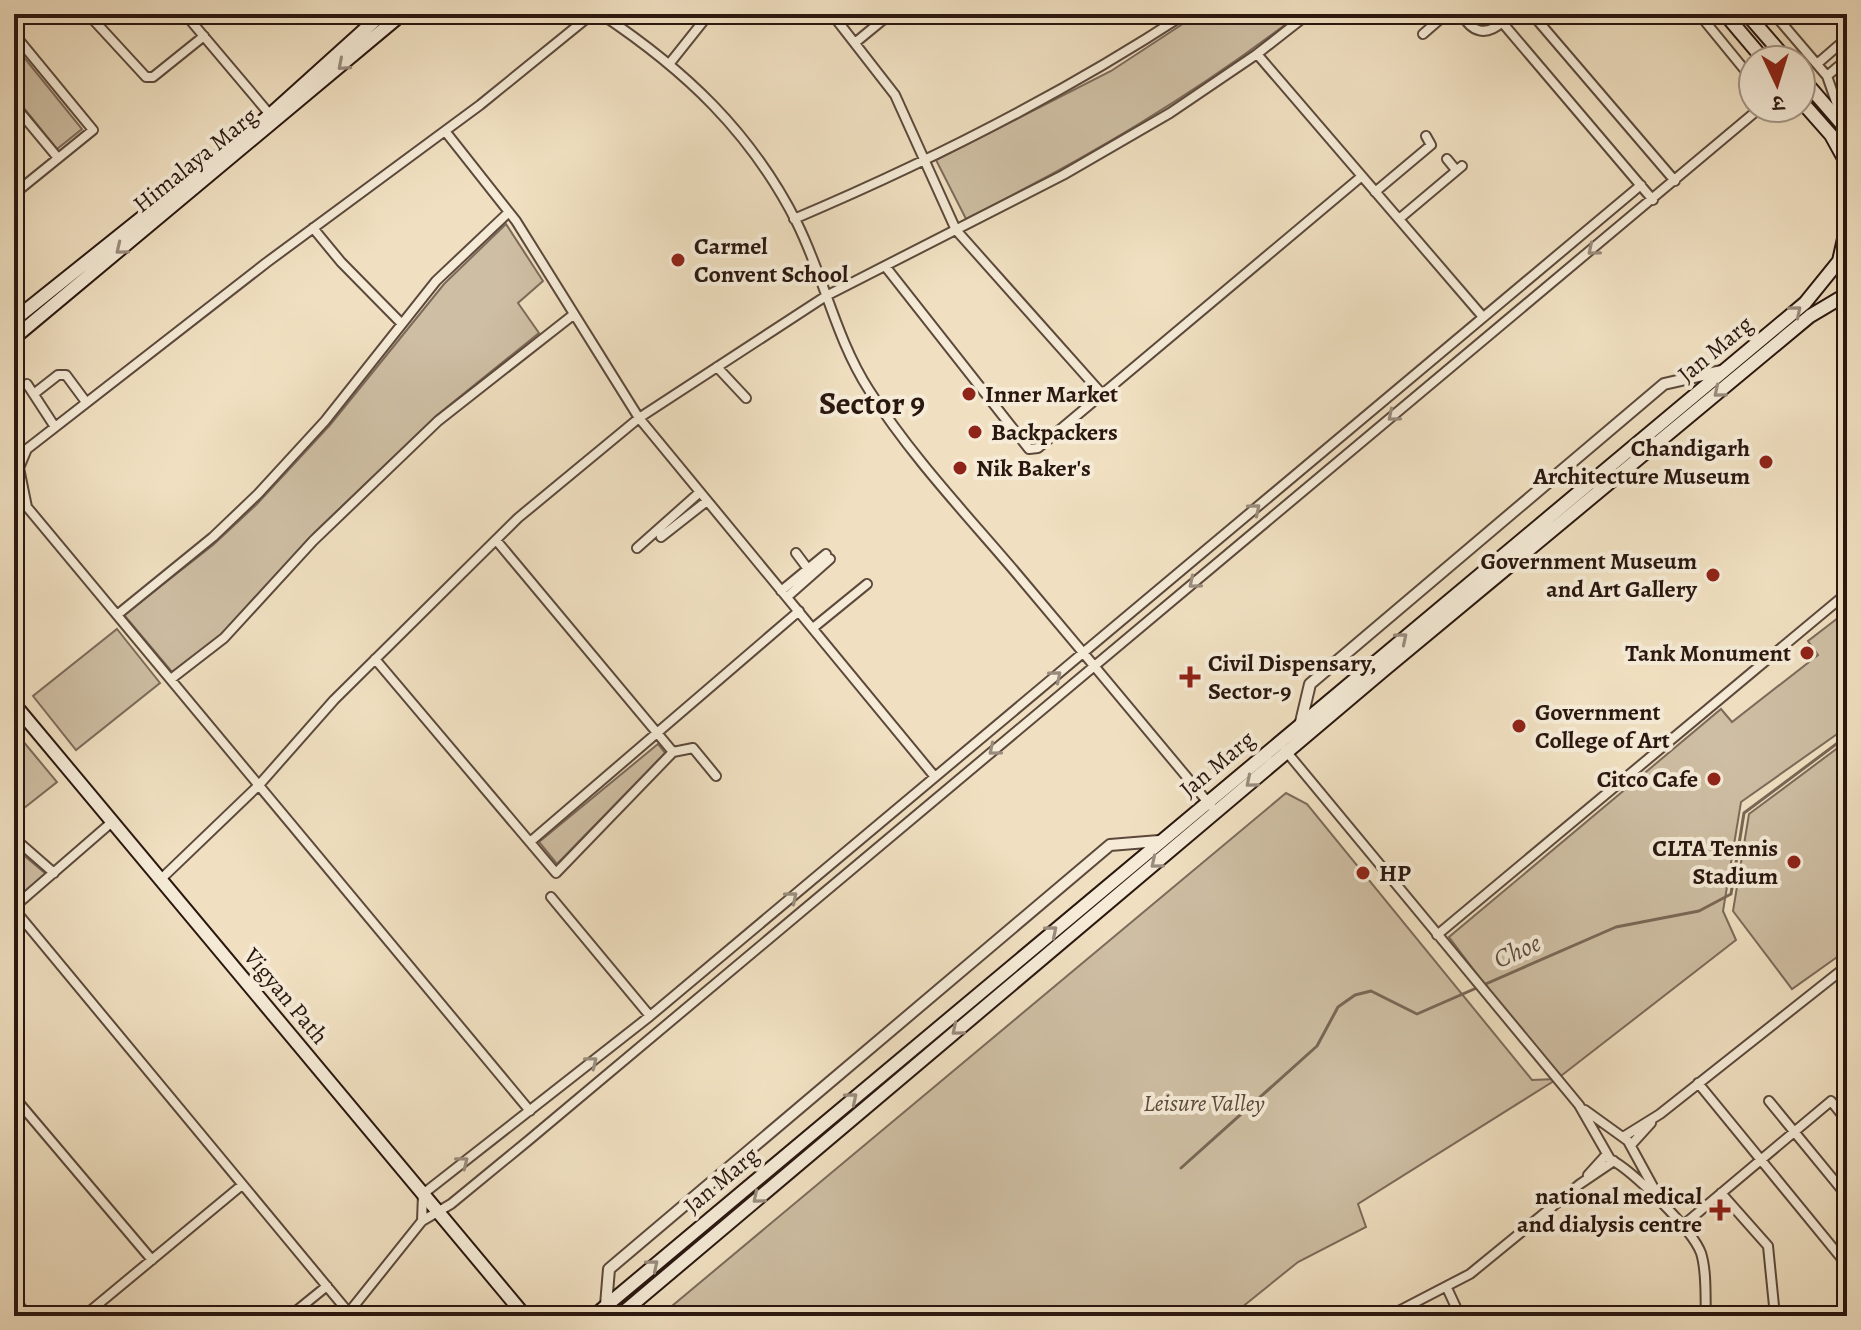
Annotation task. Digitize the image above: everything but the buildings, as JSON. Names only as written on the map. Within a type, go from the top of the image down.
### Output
[{"type":"main road","name":"Himalaya Marg","points":[[14,338],[273,118],[382,14]]},
{"type":"main road","name":"Himalaya Marg","points":[[14,320],[402,14]]},
{"type":"main road","points":[[1725,14],[1750,44]]},
{"type":"main road","points":[[1747,14],[1773,44]]},
{"type":"main road","points":[[1817,95],[1846,128]]},
{"type":"main road","points":[[1817,119],[1831,135],[1847,164]]},
{"type":"main road","name":"Jan Marg","points":[[594,1316],[1805,303],[1839,261],[1847,212]]},
{"type":"main road","name":"Jan Marg","points":[[619,1316],[1810,316],[1847,294]]},
{"type":"main road","name":"Vigyan Path","points":[[14,704],[525,1316]]},
{"type":"street","points":[[88,14],[146,77],[153,77],[204,36]]},
{"type":"street","points":[[185,14],[273,118]]},
{"type":"street","points":[[530,1111],[27,507],[20,487],[19,468],[27,449],[86,402],[445,131],[592,14]]},
{"type":"street","points":[[601,14],[670,63],[721,112],[760,158],[794,219],[868,389],[922,463],[1216,812]]},
{"type":"street","points":[[670,63],[709,14]]},
{"type":"street","points":[[832,14],[895,95],[956,230],[1102,394]]},
{"type":"street","points":[[856,42],[890,14]]},
{"type":"street","points":[[794,219],[926,160],[1104,67],[1185,14]]},
{"type":"street","points":[[160,880],[259,785],[375,659],[496,540],[639,418],[826,296],[1063,175],[1170,113],[1257,54],[1308,14]]},
{"type":"street","points":[[1423,34],[1446,14]]},
{"type":"street","points":[[1462,14],[1472,29],[1478,31],[1495,29],[1502,22]]},
{"type":"street","points":[[1495,14],[1653,200]]},
{"type":"street","points":[[1532,14],[1675,181]]},
{"type":"street","points":[[1699,14],[1737,60]]},
{"type":"street","points":[[1774,14],[1800,44]]},
{"type":"street","points":[[14,34],[93,130],[14,194]]},
{"type":"street","points":[[1846,128],[1827,76],[1817,64],[1847,38]]},
{"type":"street","points":[[1257,54],[1483,317]]},
{"type":"street","points":[[1827,76],[1847,59]]},
{"type":"street","points":[[14,105],[58,158]]},
{"type":"street","points":[[112,822],[14,908],[348,1314],[422,1221],[438,1213],[1741,124]]},
{"type":"street","points":[[445,131],[509,212],[639,418],[935,777]]},
{"type":"street","points":[[1375,192],[1431,145],[1426,136]]},
{"type":"street","points":[[1399,219],[1459,168],[1447,159]]},
{"type":"street","points":[[885,266],[1029,449],[1038,448],[1362,176]]},
{"type":"street","points":[[422,1221],[423,1194],[650,1016],[1641,185]]},
{"type":"street","points":[[117,615],[213,537],[258,494],[325,421],[436,281],[509,212]]},
{"type":"street","points":[[313,228],[341,262],[402,324]]},
{"type":"street","points":[[171,679],[224,638],[313,541],[438,421],[573,315]]},
{"type":"street","points":[[717,367],[746,398]]},
{"type":"street","points":[[1301,722],[1310,684],[1664,384],[1725,370]]},
{"type":"street","points":[[35,393],[58,375],[66,375],[86,402]]},
{"type":"street","points":[[27,384],[55,427]]},
{"type":"street","points":[[637,548],[700,492]]},
{"type":"street","points":[[661,537],[707,501]]},
{"type":"street","points":[[496,540],[673,752]]},
{"type":"street","points":[[796,553],[808,569]]},
{"type":"street","points":[[828,557],[784,594],[808,569],[828,557]]},
{"type":"street","points":[[813,628],[867,584]]},
{"type":"street","points":[[1437,935],[1847,593]]},
{"type":"street","points":[[530,842],[799,611]]},
{"type":"street","points":[[375,659],[556,873],[673,752],[689,748],[697,750],[716,776]]},
{"type":"street","points":[[1277,742],[1579,1105],[1606,1152],[1661,1202],[1699,1248],[1704,1263],[1706,1316]]},
{"type":"street","points":[[14,838],[54,873]]},
{"type":"street","points":[[606,1305],[609,1269],[1110,845],[1159,841]]},
{"type":"street","points":[[551,897],[650,1016]]},
{"type":"street","points":[[1580,1184],[1606,1152],[1610,1141],[1660,1114],[1847,966]]},
{"type":"street","points":[[1698,1083],[1847,1265]]},
{"type":"street","points":[[14,1097],[152,1260]]},
{"type":"street","points":[[1769,1101],[1847,1196]]},
{"type":"street","points":[[1681,1227],[1831,1101],[1847,1121]]},
{"type":"street","points":[[1579,1105],[1631,1147],[1661,1202]]},
{"type":"street","points":[[1389,1316],[1470,1274],[1580,1184],[1628,1158],[1631,1147],[1660,1114]]},
{"type":"street","points":[[84,1316],[242,1185]]},
{"type":"street","points":[[1721,1193],[1768,1246],[1775,1316]]},
{"type":"street","points":[[290,1316],[327,1286]]},
{"type":"street","points":[[1447,1288],[1460,1316]]},
{"type":"street","points":[[14,1299],[28,1316]]},
{"type":"green space","points":[[1198,14],[1299,14],[1220,72],[1137,125],[966,219],[936,160],[1111,71]]},
{"type":"green space","points":[[14,45],[82,129],[57,149],[14,96]]},
{"type":"green space","points":[[506,224],[543,281],[518,303],[539,333],[436,416],[314,533],[222,634],[172,672],[124,615],[213,545],[256,505],[330,425],[444,284]]},
{"type":"green space","name":"Leisure Valley","points":[[1847,611],[1847,727],[1741,802],[1723,911],[1736,940],[1557,1079],[1358,1204],[1366,1227],[1298,1262],[1231,1316],[660,1316],[1286,793],[1307,804],[1532,1080],[1556,1079],[1449,937],[1721,709],[1732,722],[1818,655],[1808,641]]},
{"type":"green space","points":[[117,629],[160,683],[76,750],[33,696]]},
{"type":"green space","points":[[22,740],[57,782],[14,816],[14,746]]},
{"type":"green space","name":"CLTA Tennis Stadium","points":[[1847,741],[1847,950],[1792,989],[1733,911],[1749,814]]},
{"type":"green space","points":[[658,744],[665,753],[557,864],[539,842]]},
{"type":"green space","points":[[14,847],[46,874],[14,902]]},
{"type":"waterway","name":"Choe","points":[[1181,1168],[1317,1046],[1338,1007],[1355,995],[1371,991],[1417,1014],[1616,927],[1699,911],[1731,894],[1744,813],[1847,736]]},
{"type":"place","name":"Carmel Convent School","points":[[678,260]]},
{"type":"place","name":"Inner Market","points":[[969,394]]},
{"type":"place","name":"Backpackers","points":[[975,432]]},
{"type":"place","name":"Chandigarh Architecture Museum","points":[[1766,462]]},
{"type":"place","name":"Nik Baker's","points":[[960,468]]},
{"type":"place","name":"Government Museum and Art Gallery","points":[[1713,575]]},
{"type":"place","name":"Tank Monument","points":[[1807,653]]},
{"type":"place","name":"Civil Dispensary, Sector-9","points":[[1190,677]]},
{"type":"place","name":"Government College of Art","points":[[1519,726]]},
{"type":"place","name":"Citco Cafe","points":[[1714,779]]},
{"type":"place","name":"CLTA Tennis Stadium","points":[[1794,862]]},
{"type":"place","name":"HP","points":[[1363,873]]},
{"type":"place","name":"national medical and dialysis centre","points":[[1720,1210]]},
{"type":"district","name":"Sector 9","points":[[872,403]]}]
